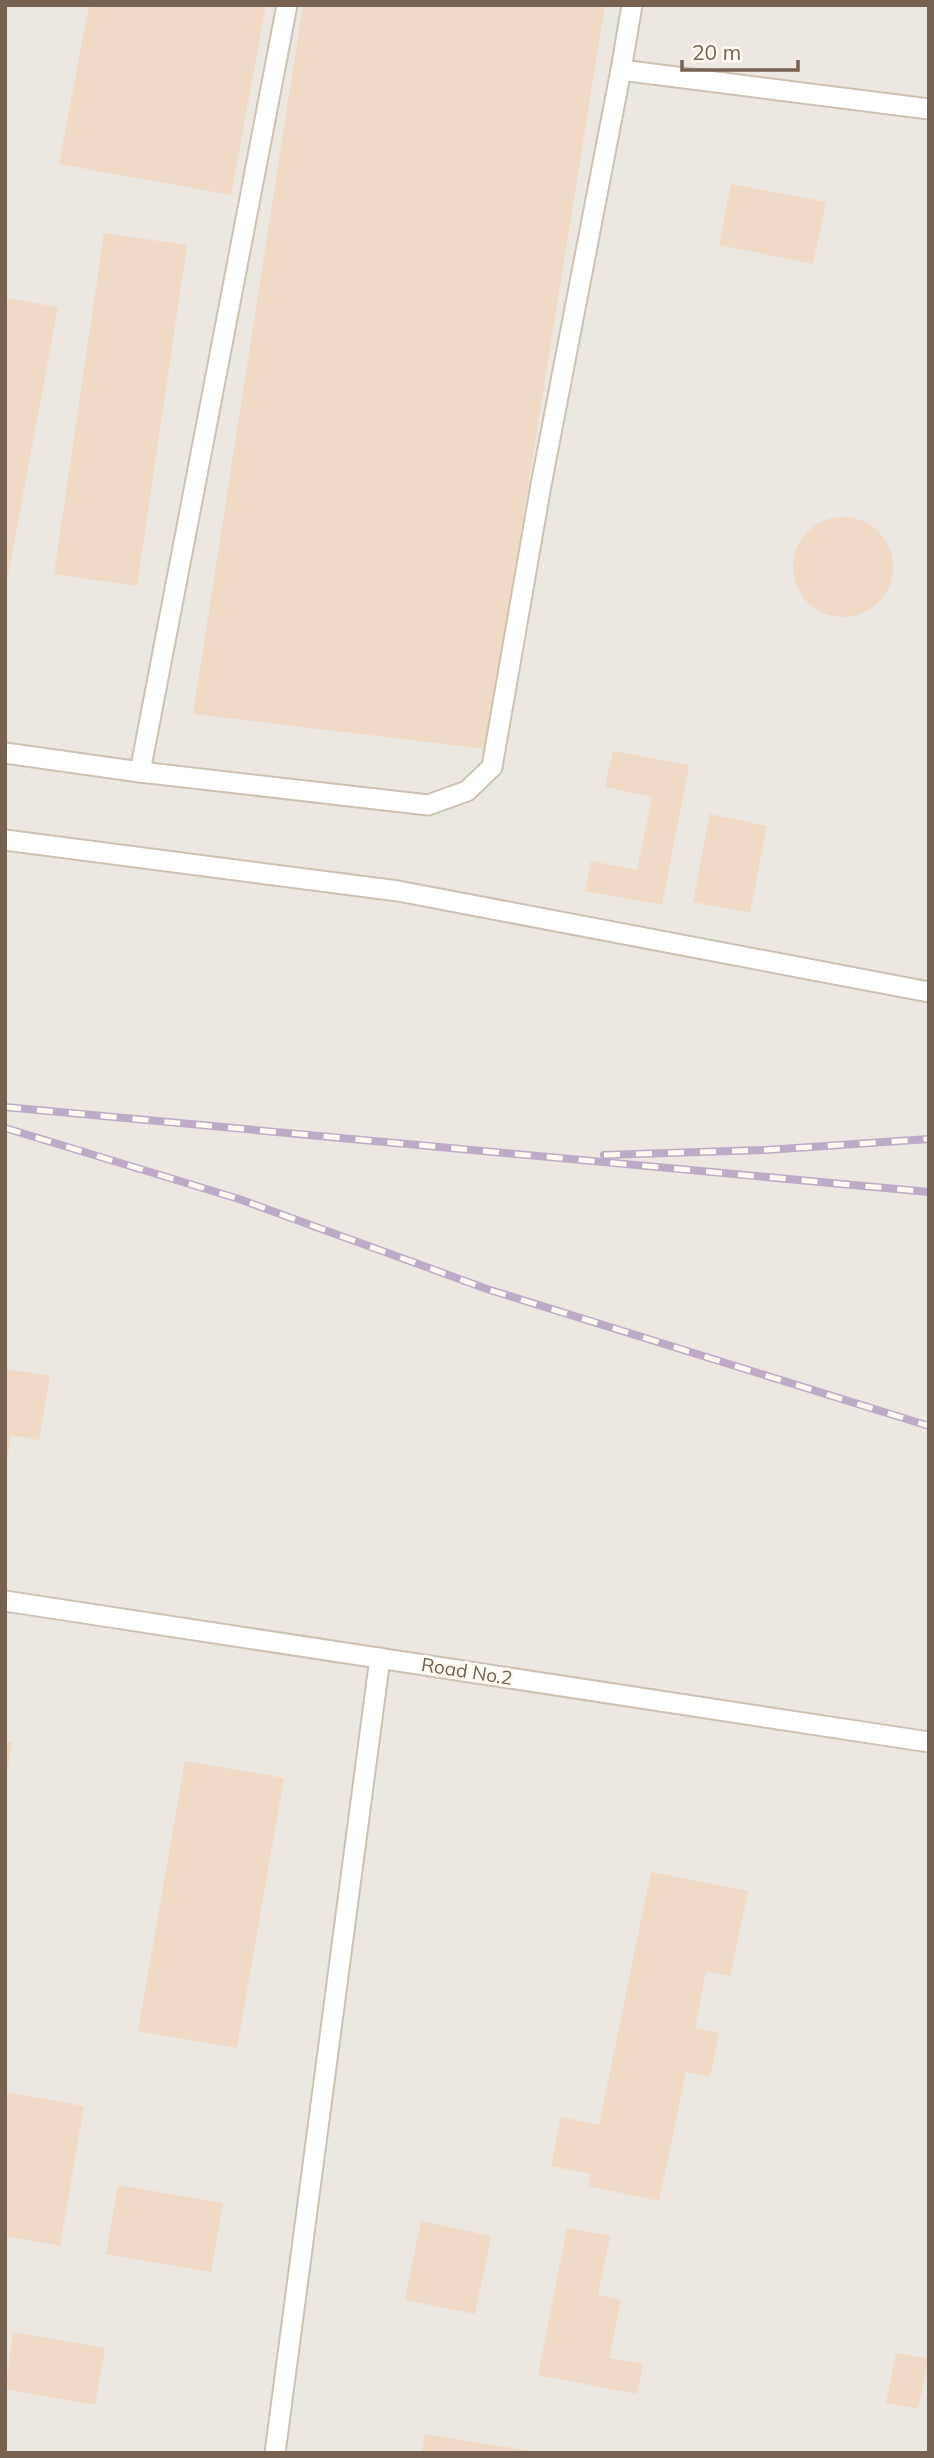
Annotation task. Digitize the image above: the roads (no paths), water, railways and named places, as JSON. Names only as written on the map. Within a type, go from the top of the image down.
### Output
[{"type":"lane","points":[[140,772],[287,5]]},
{"type":"lane","points":[[5,753],[140,772],[428,805],[467,791],[492,767],[541,485],[632,5]]},
{"type":"lane","points":[[621,71],[929,109]]},
{"type":"lane","points":[[5,840],[398,891],[929,992]]},
{"type":"lane","name":"Road No.2","points":[[5,1601],[929,1742]]},
{"type":"lane","points":[[275,2453],[380,1658]]},
{"type":"railway","points":[[5,1107],[929,1192]]},
{"type":"railway","points":[[5,1128],[239,1199],[487,1289],[929,1426]]},
{"type":"railway","points":[[604,1155],[766,1150],[929,1139]]}]
